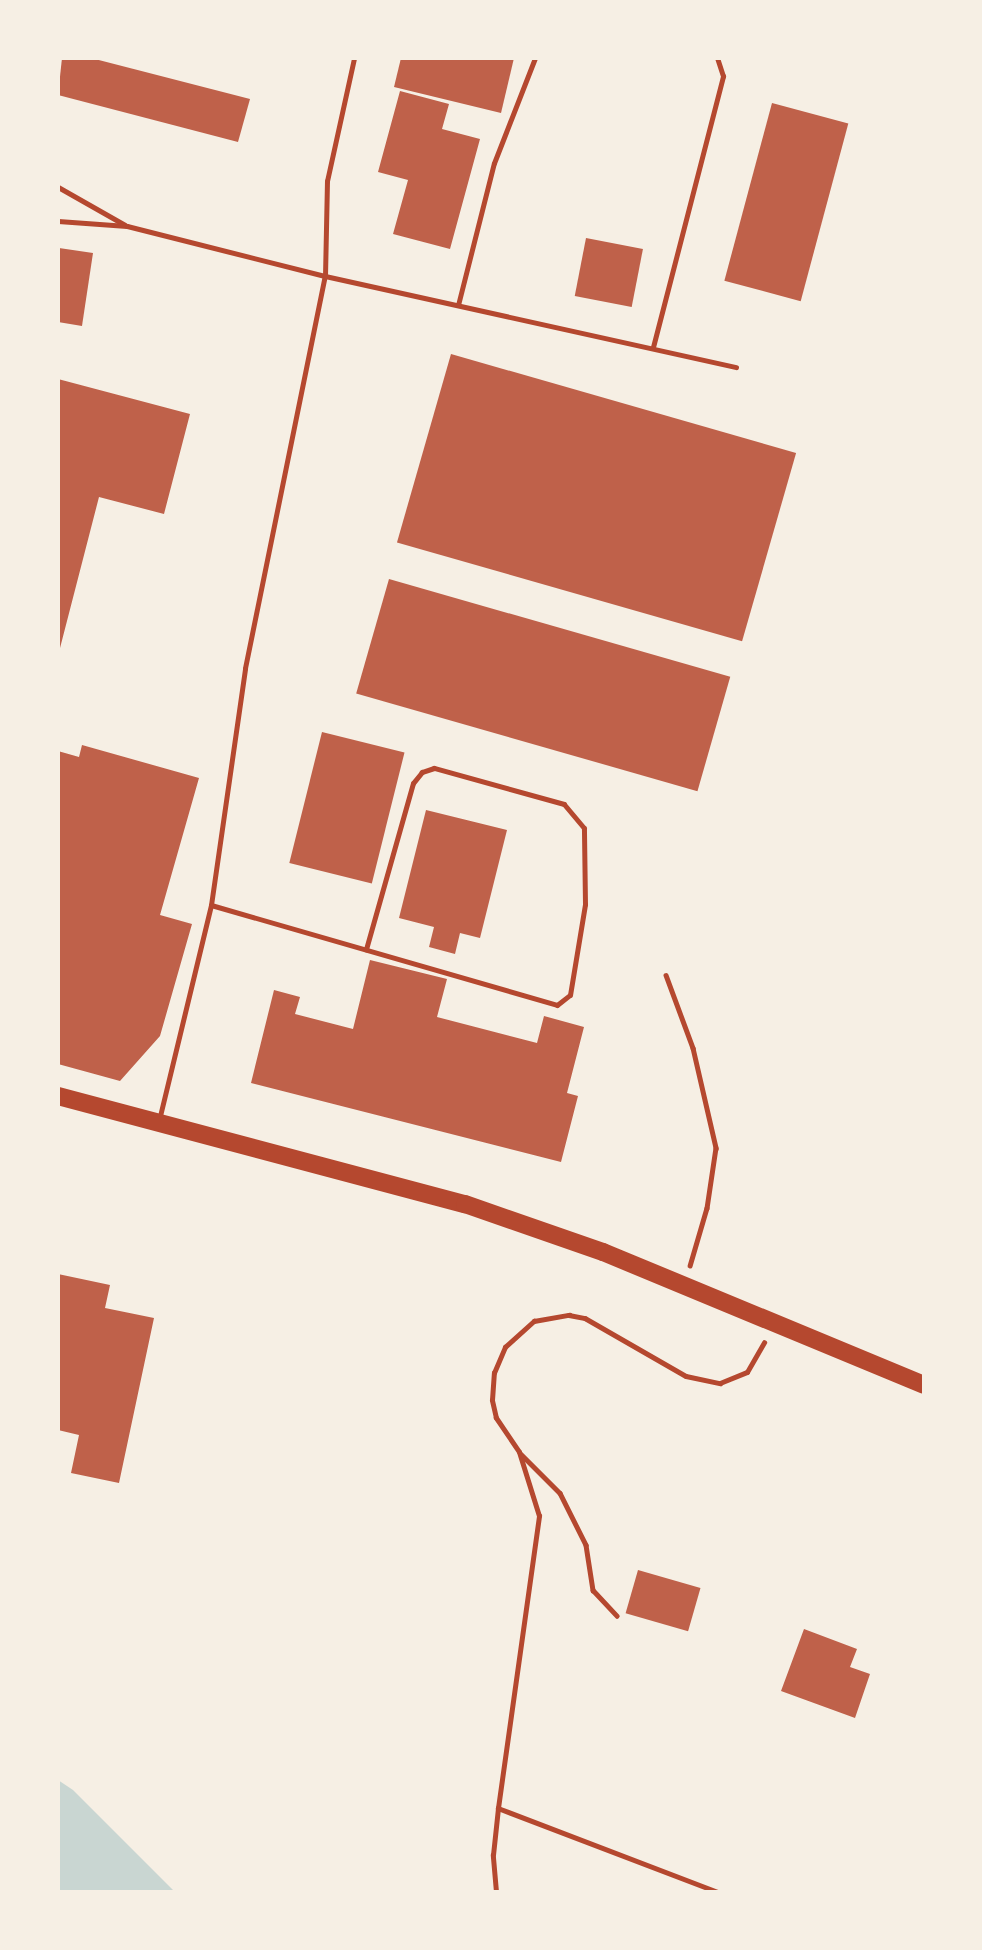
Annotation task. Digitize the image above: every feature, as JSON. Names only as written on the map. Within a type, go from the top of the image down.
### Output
[{"type":"main road","points":[[58,1096],[465,1205],[684,1286],[924,1385]]},
{"type":"lane","points":[[159,1121],[211,905],[245,668],[325,276],[327,181],[354,58]]},
{"type":"lane","points":[[458,305],[494,163],[535,58]]},
{"type":"lane","points":[[653,347],[723,76],[717,58]]},
{"type":"lane","points":[[58,187],[127,226]]},
{"type":"lane","points":[[58,221],[127,226],[325,276],[736,367]]},
{"type":"lane","points":[[211,905],[557,1005],[570,995],[585,904],[584,828],[564,804],[434,768],[422,772],[413,783],[366,948]]},
{"type":"path","points":[[666,975],[693,1048],[716,1148],[707,1208],[684,1286]]},
{"type":"path","points":[[617,1616],[593,1590],[586,1545],[560,1493],[519,1452],[496,1418],[494,1373],[505,1347],[534,1321],[569,1315],[585,1318],[686,1376],[720,1383],[747,1372],[774,1325]]},
{"type":"path","points":[[496,1892],[493,1855],[498,1808],[539,1516],[519,1452]]},
{"type":"path","points":[[498,1808],[718,1892]]},
{"type":"shaded area","points":[[58,1780],[73,1790],[175,1892],[58,1892]]},
{"type":"building","points":[[62,58],[91,58],[250,99],[238,142],[58,95]]},
{"type":"building","points":[[401,58],[514,58],[501,113],[394,87]]},
{"type":"building","points":[[400,91],[449,104],[442,129],[480,139],[450,249],[393,234],[408,180],[378,172]]},
{"type":"building","points":[[772,103],[848,123],[801,301],[724,281]]},
{"type":"building","points":[[586,238],[643,249],[632,307],[575,296]]},
{"type":"building","points":[[59,248],[93,253],[82,326],[58,322]]},
{"type":"building","points":[[451,354],[796,453],[742,641],[397,542]]},
{"type":"building","points":[[58,379],[190,414],[164,514],[99,497],[59,652]]},
{"type":"building","points":[[389,579],[730,677],[697,791],[356,693]]},
{"type":"building","points":[[322,732],[404,753],[372,884],[289,863]]},
{"type":"building","points":[[82,745],[199,778],[160,915],[192,924],[160,1036],[120,1081],[58,1064],[58,751],[79,757]]},
{"type":"building","points":[[426,810],[507,830],[480,938],[460,933],[455,954],[429,947],[434,927],[399,918]]},
{"type":"building","points":[[370,960],[447,979],[437,1017],[537,1043],[544,1016],[584,1027],[567,1093],[578,1096],[561,1162],[251,1083],[274,990],[300,997],[295,1014],[353,1029]]},
{"type":"building","points":[[58,1274],[110,1285],[105,1308],[154,1318],[119,1483],[71,1473],[79,1435],[58,1430]]},
{"type":"building","points":[[638,1570],[700,1588],[688,1631],[626,1613]]},
{"type":"building","points":[[804,1629],[857,1649],[850,1667],[870,1674],[855,1718],[781,1691]]}]
